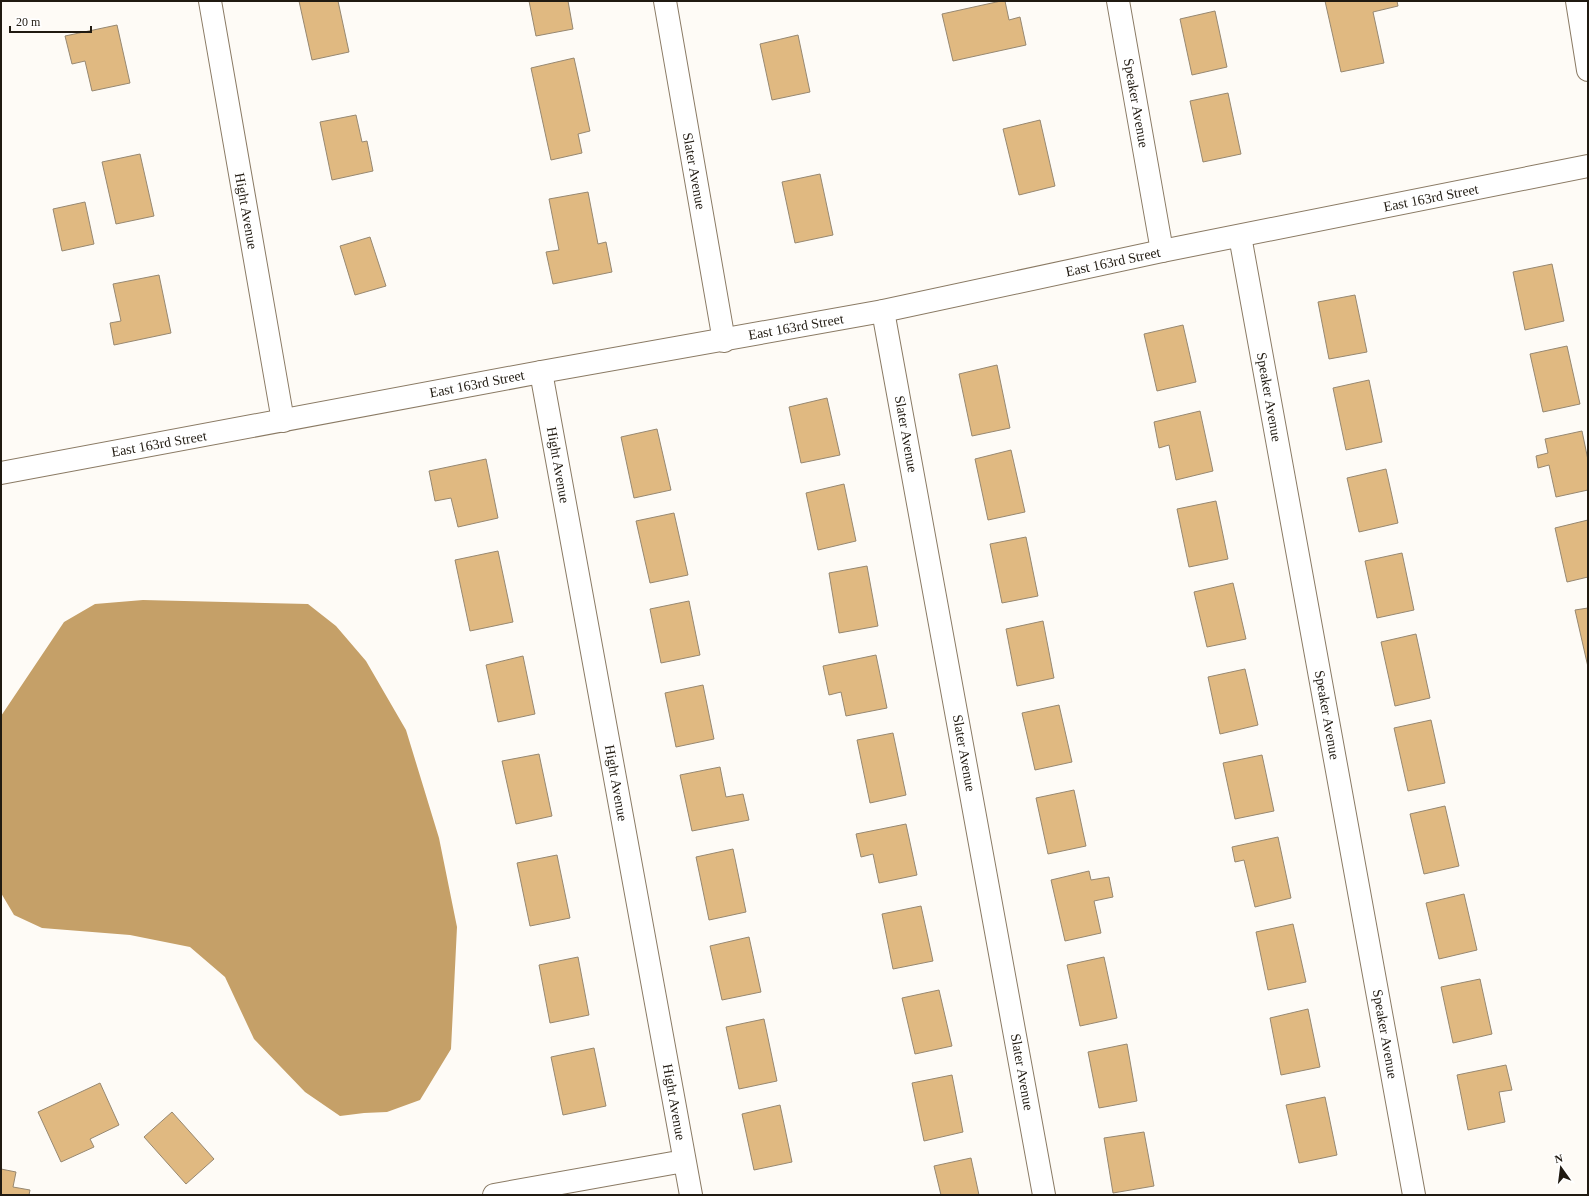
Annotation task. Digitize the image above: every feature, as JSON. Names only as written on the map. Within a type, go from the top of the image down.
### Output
[{"type":"street","name":"Hight Avenue","points":[[210,1],[283,421]]},
{"type":"street","name":"Slater Avenue","points":[[665,1],[724,341]]},
{"type":"street","name":"Speaker Avenue","points":[[1118,1],[1162,251]]},
{"type":"street","points":[[1576,1],[1588,70]]},
{"type":"street","name":"East 163rd Street","points":[[1,473],[541,372],[883,312],[1162,251],[1588,166]]},
{"type":"street","name":"Speaker Avenue","points":[[1240,236],[1414,1195]]},
{"type":"street","name":"Slater Avenue","points":[[883,312],[1044,1195]]},
{"type":"street","name":"Hight Avenue","points":[[541,372],[691,1195]]},
{"type":"street","points":[[494,1195],[684,1161]]},
{"type":"shaded area","points":[[143,600],[308,604],[336,626],[366,661],[406,730],[439,838],[457,927],[451,1049],[420,1100],[387,1112],[340,1116],[305,1092],[254,1039],[225,977],[190,947],[130,935],[42,928],[14,915],[1,893],[1,716],[64,622],[95,604]]},
{"type":"building","points":[[299,1],[338,1],[349,52],[312,60]]},
{"type":"building","points":[[529,1],[568,1],[573,29],[536,36]]},
{"type":"building","points":[[1005,1],[1009,20],[1020,17],[1026,45],[953,61],[942,14]]},
{"type":"building","points":[[1325,1],[1397,1],[1398,6],[1373,12],[1384,63],[1341,72]]},
{"type":"building","points":[[1215,11],[1227,67],[1192,75],[1180,19]]},
{"type":"building","points":[[117,25],[130,83],[92,91],[85,61],[72,64],[65,36]]},
{"type":"building","points":[[798,35],[810,92],[772,100],[760,44]]},
{"type":"building","points":[[574,58],[590,131],[578,134],[582,153],[551,160],[531,68]]},
{"type":"building","points":[[1228,93],[1241,154],[1203,162],[1190,101]]},
{"type":"building","points":[[356,115],[362,142],[367,141],[373,171],[332,180],[320,122]]},
{"type":"building","points":[[1040,120],[1055,186],[1019,195],[1003,129]]},
{"type":"building","points":[[140,154],[154,216],[116,224],[102,162]]},
{"type":"building","points":[[820,174],[833,235],[795,243],[782,182]]},
{"type":"building","points":[[588,192],[598,244],[606,242],[612,272],[553,284],[546,252],[559,250],[549,199]]},
{"type":"building","points":[[85,202],[94,244],[62,251],[53,209]]},
{"type":"building","points":[[370,237],[386,286],[355,295],[340,246]]},
{"type":"building","points":[[1552,264],[1564,321],[1525,330],[1513,272]]},
{"type":"building","points":[[159,275],[171,333],[114,345],[110,323],[121,321],[113,284]]},
{"type":"building","points":[[1355,295],[1367,352],[1329,359],[1318,302]]},
{"type":"building","points":[[1183,325],[1196,382],[1157,391],[1144,334]]},
{"type":"building","points":[[1567,346],[1580,404],[1543,412],[1530,354]]},
{"type":"building","points":[[997,365],[1010,428],[972,436],[959,374]]},
{"type":"building","points":[[1369,380],[1382,442],[1346,450],[1333,388]]},
{"type":"building","points":[[827,398],[840,455],[801,463],[789,407]]},
{"type":"building","points":[[1200,411],[1213,471],[1176,480],[1169,445],[1159,448],[1154,422]]},
{"type":"building","points":[[657,429],[671,490],[634,498],[621,437]]},
{"type":"building","points":[[1582,431],[1588,460],[1588,490],[1556,497],[1549,465],[1538,468],[1536,456],[1548,453],[1545,439]]},
{"type":"building","points":[[1011,450],[1025,512],[988,520],[975,459]]},
{"type":"building","points":[[486,459],[498,518],[458,527],[451,498],[435,501],[429,471]]},
{"type":"building","points":[[1386,469],[1398,523],[1359,532],[1347,478]]},
{"type":"building","points":[[844,484],[856,541],[818,550],[806,493]]},
{"type":"building","points":[[1216,501],[1228,559],[1189,567],[1177,509]]},
{"type":"building","points":[[674,513],[688,575],[650,583],[636,521]]},
{"type":"building","points":[[1588,520],[1588,577],[1567,582],[1555,528]]},
{"type":"building","points":[[1026,537],[1038,596],[1002,603],[990,544]]},
{"type":"building","points":[[498,551],[513,622],[470,631],[455,560]]},
{"type":"building","points":[[1402,553],[1414,610],[1377,618],[1365,561]]},
{"type":"building","points":[[867,566],[878,626],[839,633],[829,573]]},
{"type":"building","points":[[1233,583],[1246,639],[1207,647],[1194,592]]},
{"type":"building","points":[[689,601],[700,655],[661,663],[650,609]]},
{"type":"building","points":[[1588,608],[1588,667],[1575,610]]},
{"type":"building","points":[[1043,621],[1054,678],[1017,686],[1006,629]]},
{"type":"building","points":[[1416,634],[1430,698],[1395,706],[1381,642]]},
{"type":"building","points":[[876,655],[887,708],[846,716],[841,692],[829,695],[823,666]]},
{"type":"building","points":[[523,656],[535,714],[498,722],[486,665]]},
{"type":"building","points":[[1245,669],[1258,725],[1220,734],[1208,677]]},
{"type":"building","points":[[703,685],[714,739],[676,747],[665,693]]},
{"type":"building","points":[[1059,705],[1072,762],[1035,770],[1022,713]]},
{"type":"building","points":[[1431,720],[1445,783],[1408,791],[1394,728]]},
{"type":"building","points":[[893,733],[906,795],[870,803],[857,740]]},
{"type":"building","points":[[539,754],[552,816],[516,824],[502,761]]},
{"type":"building","points":[[1262,755],[1274,811],[1235,819],[1223,763]]},
{"type":"building","points":[[720,767],[726,797],[743,794],[749,820],[692,831],[680,775]]},
{"type":"building","points":[[1074,790],[1086,846],[1048,854],[1036,798]]},
{"type":"building","points":[[1445,806],[1459,866],[1424,874],[1410,814]]},
{"type":"building","points":[[906,824],[917,875],[879,883],[873,854],[861,857],[856,834]]},
{"type":"building","points":[[1278,837],[1291,898],[1255,907],[1244,860],[1235,862],[1232,847]]},
{"type":"building","points":[[733,849],[746,912],[709,920],[696,857]]},
{"type":"building","points":[[557,855],[570,918],[530,926],[517,863]]},
{"type":"building","points":[[1089,871],[1091,880],[1109,877],[1113,897],[1094,901],[1101,933],[1065,941],[1051,880]]},
{"type":"building","points":[[1464,894],[1477,950],[1439,959],[1426,903]]},
{"type":"building","points":[[921,906],[933,961],[893,969],[882,914]]},
{"type":"building","points":[[1293,924],[1306,982],[1268,990],[1256,932]]},
{"type":"building","points":[[749,937],[761,992],[722,1000],[710,946]]},
{"type":"building","points":[[578,957],[589,1015],[550,1023],[539,965]]},
{"type":"building","points":[[1104,957],[1117,1018],[1080,1026],[1067,965]]},
{"type":"building","points":[[1480,979],[1492,1034],[1453,1043],[1441,987]]},
{"type":"building","points":[[939,990],[952,1046],[915,1054],[902,998]]},
{"type":"building","points":[[1308,1009],[1320,1067],[1281,1075],[1270,1018]]},
{"type":"building","points":[[764,1019],[777,1081],[739,1089],[726,1027]]},
{"type":"building","points":[[1127,1044],[1137,1101],[1099,1108],[1088,1052]]},
{"type":"building","points":[[594,1048],[606,1106],[563,1115],[551,1057]]},
{"type":"building","points":[[1506,1065],[1512,1090],[1499,1092],[1505,1122],[1468,1130],[1457,1075]]},
{"type":"building","points":[[952,1075],[963,1132],[924,1141],[912,1083]]},
{"type":"building","points":[[100,1083],[119,1125],[90,1139],[94,1147],[61,1162],[38,1112]]},
{"type":"building","points":[[1325,1097],[1337,1155],[1299,1163],[1286,1105]]},
{"type":"building","points":[[780,1105],[792,1162],[754,1170],[742,1114]]},
{"type":"building","points":[[172,1112],[214,1159],[186,1184],[144,1137]]},
{"type":"building","points":[[1144,1132],[1154,1186],[1113,1193],[1104,1138]]},
{"type":"building","points":[[971,1158],[979,1195],[941,1195],[934,1166]]},
{"type":"building","points":[[1,1169],[16,1172],[13,1187],[30,1190],[29,1195],[1,1195]]}]
